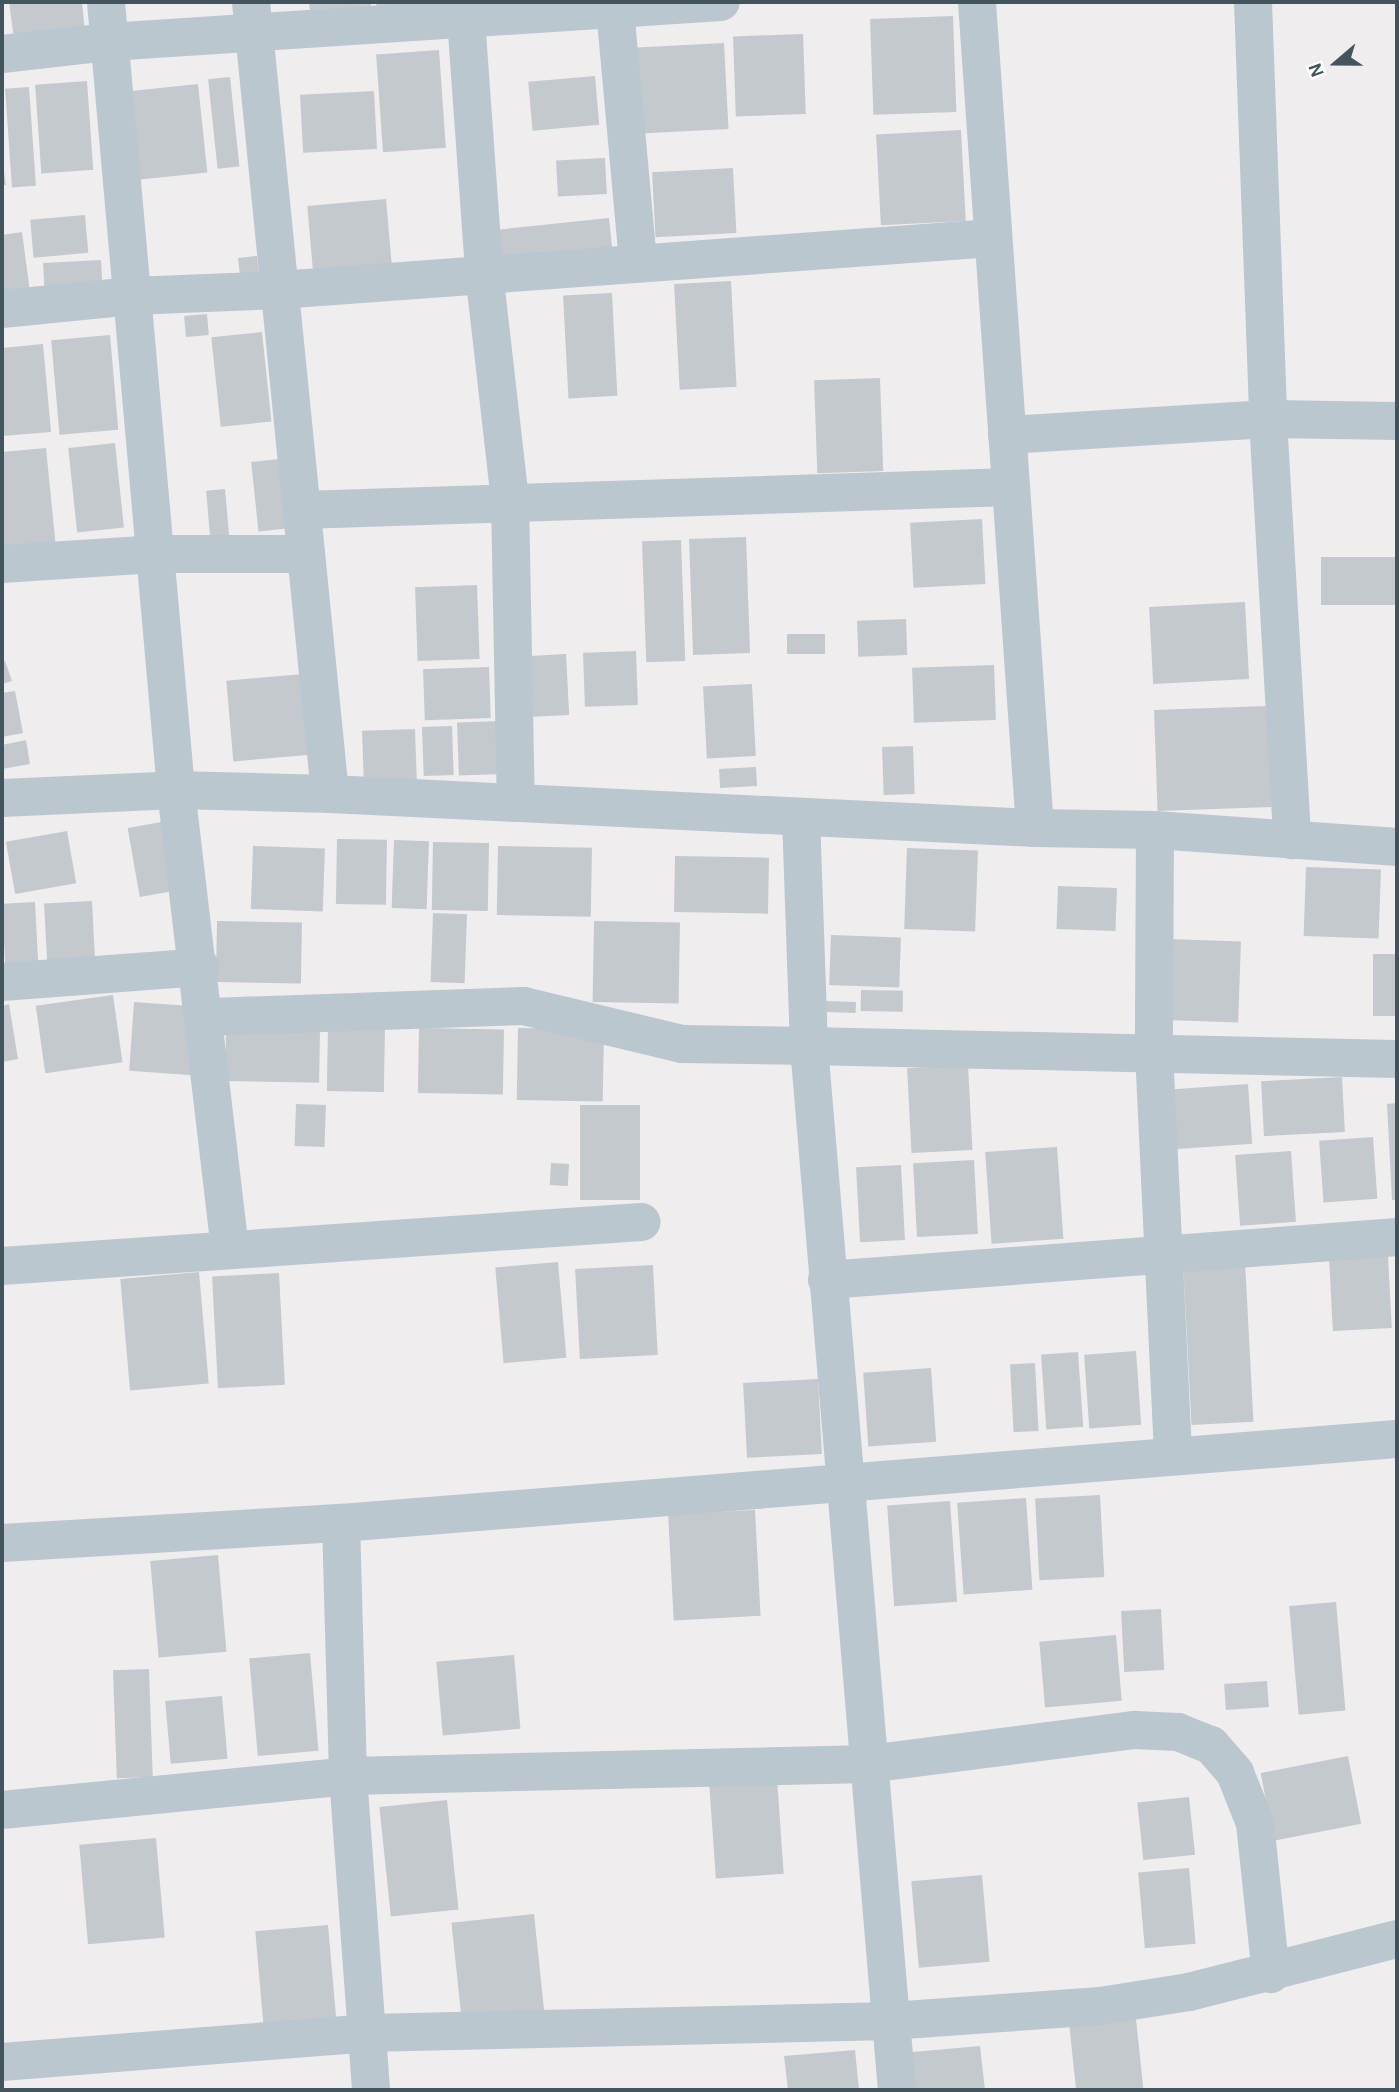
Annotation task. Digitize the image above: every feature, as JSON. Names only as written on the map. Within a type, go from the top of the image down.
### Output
[{"type":"street","points":[[106,2],[176,790],[200,967],[230,1249]]},
{"type":"street","points":[[2,54],[109,41],[252,17],[466,19],[721,2]]},
{"type":"street","points":[[977,2],[1035,828]]},
{"type":"street","points":[[1253,2],[1268,419],[1292,841]]},
{"type":"street","points":[[615,9],[638,262]]},
{"type":"street","points":[[252,17],[331,794]]},
{"type":"street","points":[[466,19],[484,272],[510,500],[516,803]]},
{"type":"street","points":[[2,309],[132,296],[279,290],[484,272],[993,238]]},
{"type":"street","points":[[1007,435],[1268,419],[1397,421]]},
{"type":"street","points":[[302,510],[510,500],[1011,487]]},
{"type":"street","points":[[2,564],[155,554],[306,554]]},
{"type":"street","points":[[2,798],[176,790],[331,794],[1035,828],[1155,830],[1397,847]]},
{"type":"street","points":[[801,817],[808,1046],[843,1484],[897,2090]]},
{"type":"street","points":[[1155,830],[1154,1051],[1173,1454]]},
{"type":"street","points":[[2,982],[200,967]]},
{"type":"street","points":[[205,1017],[524,1006],[682,1044],[1154,1051],[1397,1059]]},
{"type":"street","points":[[2,1266],[641,1222]]},
{"type":"street","points":[[827,1280],[1163,1252],[1397,1237]]},
{"type":"street","points":[[2,1543],[341,1523],[1397,1438]]},
{"type":"street","points":[[341,1523],[348,1776],[372,2090]]},
{"type":"street","points":[[2,1810],[348,1776],[868,1764],[1135,1730],[1178,1732],[1211,1745],[1235,1773],[1255,1823],[1271,1974]]},
{"type":"street","points":[[2,2062],[367,2033],[891,2021],[1100,2006],[1271,1974],[1397,1939]]},
{"type":"building","points":[[9,2],[82,2],[85,32],[14,39]]},
{"type":"building","points":[[309,2],[371,2],[371,6],[310,11]]},
{"type":"building","points":[[376,2],[446,2],[377,11]]},
{"type":"building","points":[[953,16],[956,112],[873,115],[870,19]]},
{"type":"building","points":[[803,34],[806,114],[736,116],[733,36]]},
{"type":"building","points":[[724,43],[729,129],[637,134],[632,48]]},
{"type":"building","points":[[439,50],[446,148],[383,152],[376,54]]},
{"type":"building","points":[[595,76],[599,125],[533,131],[528,82]]},
{"type":"building","points":[[230,77],[239,167],[218,169],[208,79]]},
{"type":"building","points":[[87,81],[93,170],[41,173],[35,85]]},
{"type":"building","points":[[198,84],[207,173],[129,181],[119,92]]},
{"type":"building","points":[[29,87],[36,186],[12,187],[5,89]]},
{"type":"building","points":[[374,91],[377,149],[303,153],[300,95]]},
{"type":"building","points":[[961,130],[966,221],[881,225],[876,134]]},
{"type":"building","points":[[2,158],[6,185],[2,185]]},
{"type":"building","points":[[605,158],[607,194],[558,197],[556,161]]},
{"type":"building","points":[[733,168],[736,233],[656,237],[652,172]]},
{"type":"building","points":[[386,199],[392,270],[313,277],[307,206]]},
{"type":"building","points":[[85,215],[88,253],[34,258],[30,220]]},
{"type":"building","points":[[609,218],[612,249],[496,261],[493,230]]},
{"type":"building","points":[[22,232],[30,292],[2,295],[2,235]]},
{"type":"building","points":[[257,256],[259,276],[240,278],[238,258]]},
{"type":"building","points":[[101,260],[103,293],[45,296],[43,263]]},
{"type":"building","points":[[731,281],[737,387],[680,390],[674,284]]},
{"type":"building","points":[[612,293],[617,396],[568,398],[563,296]]},
{"type":"building","points":[[207,314],[209,335],[186,337],[184,316]]},
{"type":"building","points":[[262,332],[271,422],[221,427],[211,337]]},
{"type":"building","points":[[110,335],[118,430],[60,435],[51,340]]},
{"type":"building","points":[[43,344],[51,432],[2,436],[2,348]]},
{"type":"building","points":[[880,378],[883,471],[817,473],[814,380]]},
{"type":"building","points":[[115,443],[124,528],[77,532],[68,448]]},
{"type":"building","points":[[46,448],[56,548],[2,553],[2,452]]},
{"type":"building","points":[[279,459],[286,529],[258,532],[251,462]]},
{"type":"building","points":[[225,489],[229,537],[210,538],[206,491]]},
{"type":"building","points":[[982,519],[985,584],[914,588],[910,523]]},
{"type":"building","points":[[746,537],[750,653],[693,655],[689,539]]},
{"type":"building","points":[[681,540],[685,661],[646,662],[642,541]]},
{"type":"building","points":[[1321,557],[1397,557],[1397,605],[1321,605]]},
{"type":"building","points":[[477,585],[480,659],[418,661],[415,587]]},
{"type":"building","points":[[1245,602],[1249,679],[1153,684],[1149,607]]},
{"type":"building","points":[[906,619],[907,655],[858,657],[857,621]]},
{"type":"building","points":[[787,634],[825,634],[825,654],[787,654]]},
{"type":"building","points":[[636,651],[638,705],[585,707],[583,653]]},
{"type":"building","points":[[566,654],[569,715],[533,717],[530,656]]},
{"type":"building","points":[[5,661],[12,681],[2,684],[2,662]]},
{"type":"building","points":[[994,665],[996,720],[914,723],[912,668]]},
{"type":"building","points":[[489,667],[491,718],[425,720],[423,669]]},
{"type":"building","points":[[303,674],[310,755],[233,761],[226,681]]},
{"type":"building","points":[[752,684],[756,756],[707,758],[703,687]]},
{"type":"building","points":[[15,691],[23,733],[2,737],[2,693]]},
{"type":"building","points":[[1268,706],[1272,807],[1158,811],[1154,710]]},
{"type":"building","points":[[500,721],[502,774],[459,775],[457,723]]},
{"type":"building","points":[[452,726],[454,775],[424,776],[422,727]]},
{"type":"building","points":[[415,729],[417,780],[364,782],[362,731]]},
{"type":"building","points":[[26,740],[30,764],[2,769],[2,745]]},
{"type":"building","points":[[913,746],[915,794],[884,795],[882,747]]},
{"type":"building","points":[[756,767],[757,786],[720,788],[719,769]]},
{"type":"building","points":[[167,821],[179,890],[140,897],[128,828]]},
{"type":"building","points":[[67,831],[76,883],[15,894],[6,842]]},
{"type":"building","points":[[337,839],[387,840],[386,905],[336,904]]},
{"type":"building","points":[[394,840],[429,841],[427,909],[392,908]]},
{"type":"building","points":[[433,842],[489,843],[488,911],[432,910]]},
{"type":"building","points":[[253,846],[325,849],[323,911],[251,909]]},
{"type":"building","points":[[498,846],[592,848],[591,917],[497,915]]},
{"type":"building","points":[[907,848],[978,850],[975,931],[904,929]]},
{"type":"building","points":[[675,856],[769,858],[768,914],[674,912]]},
{"type":"building","points":[[1306,867],[1381,870],[1379,939],[1304,936]]},
{"type":"building","points":[[1058,886],[1117,888],[1115,931],[1056,929]]},
{"type":"building","points":[[92,901],[95,963],[47,965],[44,904]]},
{"type":"building","points":[[35,902],[39,969],[6,971],[2,904]]},
{"type":"building","points":[[433,913],[467,914],[465,983],[431,982]]},
{"type":"building","points":[[217,921],[302,922],[301,983],[216,982]]},
{"type":"building","points":[[594,921],[680,923],[679,1003],[593,1002]]},
{"type":"building","points":[[831,935],[901,937],[899,987],[829,985]]},
{"type":"building","points":[[1167,939],[1241,942],[1238,1023],[1164,1020]]},
{"type":"building","points":[[1373,954],[1397,954],[1397,1016],[1373,1016]]},
{"type":"building","points":[[861,990],[903,991],[903,1012],[861,1011]]},
{"type":"building","points":[[113,995],[122,1062],[45,1073],[36,1006]]},
{"type":"building","points":[[826,1001],[856,1002],[856,1013],[826,1012]]},
{"type":"building","points":[[134,1002],[198,1006],[193,1075],[129,1071]]},
{"type":"building","points":[[9,1004],[18,1059],[2,1062],[2,1006]]},
{"type":"building","points":[[328,1026],[385,1027],[384,1092],[327,1091]]},
{"type":"building","points":[[419,1028],[504,1029],[503,1094],[418,1093]]},
{"type":"building","points":[[518,1028],[604,1030],[603,1101],[517,1100]]},
{"type":"building","points":[[226,1030],[320,1032],[319,1083],[225,1081]]},
{"type":"building","points":[[968,1065],[972,1150],[912,1153],[907,1068]]},
{"type":"building","points":[[1342,1077],[1345,1132],[1264,1136],[1261,1081]]},
{"type":"building","points":[[1248,1084],[1252,1144],[1167,1150],[1163,1090]]},
{"type":"building","points":[[1397,1103],[1397,1200],[1392,1200],[1387,1104]]},
{"type":"building","points":[[296,1104],[326,1105],[325,1147],[295,1146]]},
{"type":"building","points":[[580,1105],[640,1105],[640,1200],[580,1200]]},
{"type":"building","points":[[1373,1137],[1377,1199],[1323,1203],[1319,1141]]},
{"type":"building","points":[[1057,1147],[1063,1239],[992,1244],[985,1152]]},
{"type":"building","points":[[1291,1151],[1296,1222],[1240,1226],[1235,1155]]},
{"type":"building","points":[[974,1160],[978,1234],[917,1237],[913,1163]]},
{"type":"building","points":[[551,1163],[569,1164],[568,1186],[550,1185]]},
{"type":"building","points":[[901,1165],[905,1240],[860,1242],[856,1167]]},
{"type":"building","points":[[1388,1256],[1392,1328],[1333,1331],[1329,1259]]},
{"type":"building","points":[[1245,1261],[1253,1422],[1192,1425],[1183,1264]]},
{"type":"building","points":[[558,1262],[566,1358],[504,1363],[495,1267]]},
{"type":"building","points":[[653,1265],[658,1355],[580,1359],[575,1269]]},
{"type":"building","points":[[199,1272],[209,1384],[130,1390],[120,1279]]},
{"type":"building","points":[[279,1273],[285,1385],[218,1388],[212,1277]]},
{"type":"building","points":[[1136,1351],[1141,1425],[1089,1428],[1084,1355]]},
{"type":"building","points":[[1078,1352],[1083,1427],[1046,1429],[1041,1355]]},
{"type":"building","points":[[1035,1363],[1039,1431],[1014,1432],[1010,1364]]},
{"type":"building","points":[[931,1368],[936,1442],[868,1447],[863,1373]]},
{"type":"building","points":[[818,1379],[822,1454],[747,1458],[743,1383]]},
{"type":"building","points":[[1100,1495],[1104,1577],[1039,1580],[1035,1498]]},
{"type":"building","points":[[1026,1498],[1032,1590],[964,1595],[957,1503]]},
{"type":"building","points":[[950,1501],[957,1602],[894,1606],[887,1505]]},
{"type":"building","points":[[755,1510],[761,1616],[674,1620],[668,1515]]},
{"type":"building","points":[[218,1555],[226,1652],[159,1658],[150,1561]]},
{"type":"building","points":[[1336,1602],[1345,1711],[1299,1715],[1289,1606]]},
{"type":"building","points":[[1161,1609],[1164,1670],[1124,1672],[1121,1611]]},
{"type":"building","points":[[1116,1635],[1122,1701],[1045,1707],[1039,1642]]},
{"type":"building","points":[[310,1653],[319,1751],[258,1756],[249,1658]]},
{"type":"building","points":[[514,1655],[520,1729],[443,1736],[436,1662]]},
{"type":"building","points":[[149,1669],[153,1777],[117,1778],[113,1670]]},
{"type":"building","points":[[1267,1681],[1269,1707],[1226,1710],[1224,1684]]},
{"type":"building","points":[[222,1696],[227,1759],[171,1764],[165,1701]]},
{"type":"building","points":[[1348,1756],[1361,1824],[1274,1841],[1261,1773]]},
{"type":"building","points":[[777,1778],[784,1874],[716,1879],[709,1783]]},
{"type":"building","points":[[1189,1797],[1195,1855],[1143,1860],[1137,1802]]},
{"type":"building","points":[[447,1800],[458,1909],[391,1917],[379,1807]]},
{"type":"building","points":[[156,1838],[165,1938],[88,1944],[79,1845]]},
{"type":"building","points":[[1189,1868],[1196,1944],[1145,1948],[1138,1872]]},
{"type":"building","points":[[982,1875],[990,1962],[919,1968],[911,1881]]},
{"type":"building","points":[[534,1914],[544,2013],[462,2022],[451,1923]]},
{"type":"building","points":[[328,1925],[336,2018],[263,2024],[255,1931]]},
{"type":"building","points":[[1136,2019],[1143,2090],[1076,2090],[1069,2026]]},
{"type":"building","points":[[980,2046],[985,2090],[904,2090],[901,2053]]},
{"type":"building","points":[[855,2050],[859,2090],[788,2090],[784,2056]]}]
